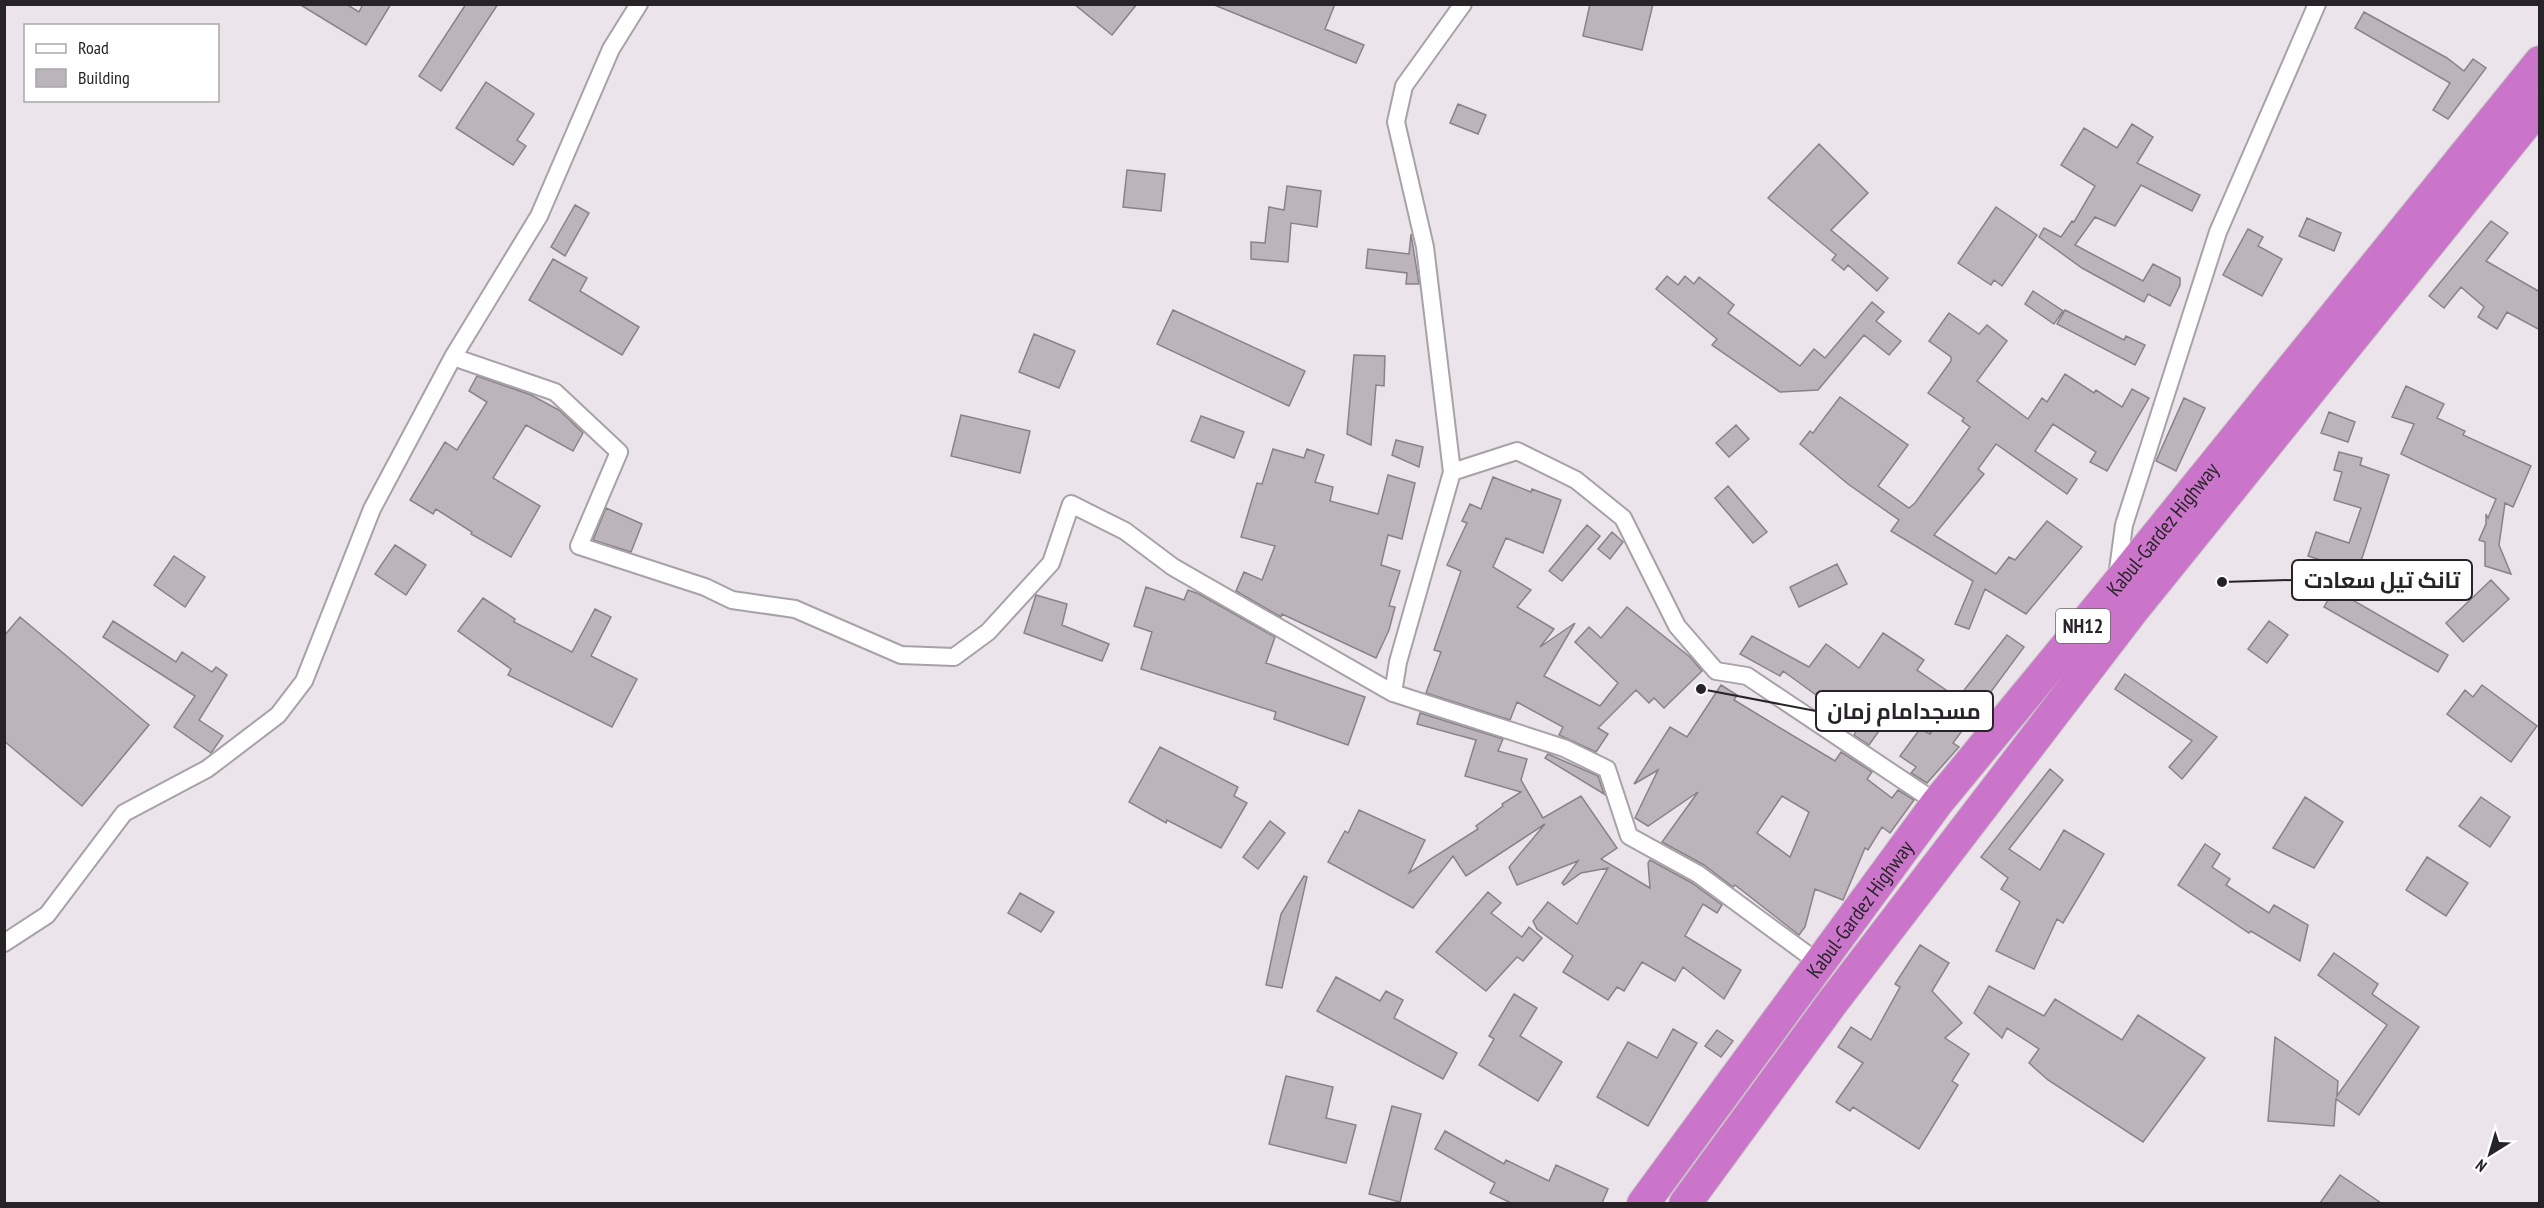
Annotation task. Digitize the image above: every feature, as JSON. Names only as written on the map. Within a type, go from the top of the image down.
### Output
[{"type":"highway","name":"Kabul-Gardez Highway","points":[[1643,1203],[1936,803],[2115,587],[2540,62]]},
{"type":"highway","name":"Kabul-Gardez Highway","points":[[1685,1203],[1832,1003],[2133,610],[2540,106]]},
{"type":"street","points":[[4,944],[47,915],[124,813],[207,769],[278,715],[304,681],[372,509],[453,357],[539,216],[611,49],[639,4]]},
{"type":"street","points":[[1393,693],[1398,662],[1452,472],[1425,247],[1395,122],[1404,86],[1463,4]]},
{"type":"street","points":[[2115,587],[2124,525],[2218,232],[2317,4]]},
{"type":"street","points":[[453,357],[555,392],[619,452],[579,546],[705,587],[732,600],[795,609],[901,655],[954,657],[988,632],[1051,563],[1071,504],[1125,531],[1173,567],[1393,693],[1564,748],[1607,769],[1629,836],[1698,874],[1819,963]]},
{"type":"street","points":[[1452,472],[1518,451],[1576,480],[1623,518],[1677,626],[1716,671],[1747,676],[1936,803]]},
{"type":"building","points":[[299,4],[346,4],[359,12],[363,4],[391,4],[366,45]]},
{"type":"building","points":[[466,4],[498,4],[441,91],[419,76]]},
{"type":"building","points":[[1074,4],[1137,4],[1112,35]]},
{"type":"building","points":[[1212,4],[1335,4],[1325,29],[1364,45],[1356,63]]},
{"type":"building","points":[[1590,4],[1653,4],[1642,50],[1583,36]]},
{"type":"building","points":[[2364,12],[2447,58],[2464,71],[2473,59],[2486,68],[2448,119],[2433,110],[2450,83],[2355,28]]},
{"type":"building","points":[[486,82],[534,114],[517,140],[526,146],[513,165],[456,128]]},
{"type":"building","points":[[1458,104],[1486,115],[1478,134],[1450,123]]},
{"type":"building","points":[[2132,124],[2153,137],[2137,163],[2200,195],[2192,211],[2141,185],[2115,226],[2095,217],[2075,245],[2143,281],[2153,264],[2180,278],[2180,285],[2170,306],[2148,294],[2144,302],[2082,268],[2039,237],[2044,228],[2061,237],[2072,221],[2074,222],[2095,186],[2061,165],[2084,128],[2117,148]]},
{"type":"building","points":[[1819,144],[1868,193],[1831,230],[1888,278],[1877,291],[1848,265],[1844,270],[1832,260],[1836,255],[1768,198]]},
{"type":"building","points":[[1127,170],[1165,174],[1161,211],[1123,207]]},
{"type":"building","points":[[1287,186],[1321,191],[1317,227],[1291,223],[1288,262],[1251,259],[1251,242],[1265,243],[1269,207],[1284,210]]},
{"type":"building","points":[[575,205],[589,213],[565,256],[551,247]]},
{"type":"building","points":[[1996,207],[2037,235],[2002,286],[1994,280],[1991,285],[1958,263]]},
{"type":"building","points":[[2307,218],[2341,233],[2334,251],[2299,236]]},
{"type":"building","points":[[2491,221],[2508,233],[2486,261],[2540,292],[2540,330],[2507,312],[2497,329],[2478,317],[2484,307],[2461,287],[2444,308],[2429,296]]},
{"type":"building","points":[[2248,229],[2263,237],[2258,246],[2282,259],[2262,296],[2223,275]]},
{"type":"building","points":[[1411,234],[1419,284],[1406,284],[1407,273],[1366,268],[1368,249],[1409,254]]},
{"type":"building","points":[[553,259],[587,278],[580,291],[639,327],[622,355],[529,300]]},
{"type":"building","points":[[1667,276],[1678,285],[1685,276],[1694,284],[1699,277],[1734,305],[1728,313],[1800,366],[1814,349],[1825,358],[1872,302],[1884,312],[1876,321],[1901,341],[1889,355],[1864,335],[1818,390],[1780,392],[1712,345],[1717,339],[1656,289]]},
{"type":"building","points":[[2033,291],[2063,311],[2054,324],[2025,304]]},
{"type":"building","points":[[1173,310],[1305,371],[1289,406],[1157,344]]},
{"type":"building","points":[[2065,310],[2124,340],[2126,336],[2145,345],[2135,365],[2057,324]]},
{"type":"building","points":[[1949,313],[1979,334],[1987,325],[2007,341],[1977,381],[2028,419],[2042,398],[2047,402],[2065,374],[2094,393],[2096,390],[2122,407],[2132,389],[2149,398],[2107,471],[2090,462],[2096,452],[2053,424],[2035,451],[2077,479],[2067,494],[1996,444],[1978,469],[1984,474],[1934,535],[1996,574],[2009,557],[2015,560],[2047,521],[2082,547],[2026,614],[1985,589],[1969,629],[1955,624],[1973,581],[1891,531],[1899,520],[1848,484],[1800,444],[1810,431],[1813,433],[1840,397],[1908,445],[1878,486],[1909,508],[1915,503],[1970,427],[1962,421],[1964,418],[1928,393],[1951,361],[1951,357],[1929,341]]},
{"type":"building","points":[[1034,334],[1075,351],[1059,388],[1019,372]]},
{"type":"building","points":[[1354,355],[1385,356],[1384,386],[1376,385],[1371,445],[1347,434]]},
{"type":"building","points":[[477,376],[531,395],[559,410],[583,433],[573,451],[526,425],[493,478],[540,506],[511,557],[471,534],[472,532],[436,509],[433,514],[410,500],[445,442],[457,450],[487,402],[469,391]]},
{"type":"building","points":[[2406,386],[2444,404],[2437,418],[2465,431],[2463,435],[2531,466],[2513,507],[2505,503],[2499,545],[2511,574],[2485,566],[2485,542],[2479,540],[2486,524],[2486,514],[2488,518],[2496,499],[2401,454],[2414,424],[2392,417]]},
{"type":"building","points":[[2184,398],[2205,408],[2176,471],[2156,461]]},
{"type":"building","points":[[2329,412],[2355,422],[2348,442],[2321,433]]},
{"type":"building","points":[[961,415],[1030,431],[1020,473],[951,456]]},
{"type":"building","points":[[1201,416],[1244,432],[1234,458],[1191,441]]},
{"type":"building","points":[[1736,425],[1749,439],[1729,457],[1716,443]]},
{"type":"building","points":[[1396,440],[1423,447],[1419,467],[1392,455]]},
{"type":"building","points":[[1273,449],[1304,458],[1307,449],[1324,455],[1315,482],[1333,487],[1330,501],[1378,514],[1388,475],[1415,483],[1402,539],[1388,535],[1381,565],[1400,571],[1389,606],[1395,607],[1389,630],[1376,658],[1282,614],[1281,617],[1236,591],[1244,572],[1262,580],[1275,546],[1241,537],[1257,483],[1262,484]]},
{"type":"building","points":[[2339,452],[2362,458],[2360,465],[2389,475],[2349,598],[2448,655],[2438,672],[2324,607],[2344,572],[2340,570],[2342,567],[2308,556],[2316,532],[2349,543],[2361,508],[2334,500],[2342,472],[2334,470]]},
{"type":"building","points":[[1493,477],[1531,492],[1532,489],[1561,500],[1543,553],[1506,538],[1493,567],[1531,590],[1517,607],[1554,629],[1540,647],[1575,623],[1544,676],[1600,706],[1618,683],[1575,642],[1589,627],[1601,638],[1627,607],[1690,657],[1702,671],[1664,708],[1654,698],[1649,703],[1636,690],[1598,728],[1608,734],[1596,752],[1559,735],[1563,727],[1517,702],[1510,720],[1426,693],[1441,652],[1434,650],[1461,571],[1447,565],[1467,523],[1462,521],[1470,504],[1481,509]]},
{"type":"building","points":[[1728,486],[1767,532],[1753,543],[1715,498]]},
{"type":"building","points":[[606,508],[642,524],[631,552],[593,540]]},
{"type":"building","points":[[1587,525],[1600,536],[1562,581],[1549,571]]},
{"type":"building","points":[[1612,532],[1623,542],[1610,559],[1598,549]]},
{"type":"building","points":[[395,545],[426,565],[406,595],[375,574]]},
{"type":"building","points":[[174,556],[205,577],[185,607],[154,585]]},
{"type":"building","points":[[1837,564],[1847,584],[1799,607],[1790,587]]},
{"type":"building","points":[[2491,580],[2509,599],[2463,642],[2446,623]]},
{"type":"building","points":[[1146,587],[1184,600],[1188,590],[1199,594],[1275,637],[1266,663],[1365,697],[1348,745],[1274,719],[1276,712],[1141,669],[1152,632],[1134,626]]},
{"type":"building","points":[[1036,595],[1067,604],[1062,625],[1109,644],[1102,661],[1024,633]]},
{"type":"building","points":[[483,598],[515,619],[514,622],[572,652],[595,609],[611,617],[591,656],[637,679],[612,727],[508,675],[511,669],[458,631]]},
{"type":"building","points":[[20,617],[149,725],[82,806],[4,741],[4,636]]},
{"type":"building","points":[[113,621],[176,662],[182,652],[212,672],[216,667],[227,675],[199,720],[223,736],[211,753],[174,727],[195,696],[103,637]]},
{"type":"building","points":[[2269,621],[2288,635],[2267,663],[2248,649]]},
{"type":"building","points":[[1883,633],[1924,660],[1917,670],[1946,690],[1930,732],[1896,707],[1869,745],[1854,735],[1858,728],[1845,716],[1783,671],[1780,676],[1740,654],[1752,636],[1809,667],[1826,644],[1859,668]]},
{"type":"building","points":[[2007,635],[2024,647],[1953,743],[1959,747],[1927,783],[1911,773],[1916,767],[1900,756],[1920,729],[1930,734]]},
{"type":"building","points":[[2125,674],[2217,737],[2182,779],[2169,767],[2192,741],[2115,689]]},
{"type":"building","points":[[1721,685],[1737,695],[1734,700],[1835,761],[1841,752],[1872,772],[1867,779],[1892,798],[1898,790],[1914,800],[1890,833],[1882,827],[1868,850],[1865,848],[1843,900],[1815,889],[1805,927],[1799,935],[1735,885],[1733,887],[1704,865],[1662,842],[1698,792],[1648,826],[1635,818],[1658,770],[1634,784],[1670,727],[1687,737]],"holes":[[[1782,796],[1809,812],[1790,857],[1757,833]]]},
{"type":"building","points":[[2482,685],[2537,726],[2511,762],[2447,714],[2465,690],[2473,697]]},
{"type":"building","points":[[1420,713],[1503,739],[1498,751],[1527,759],[1521,780],[1543,818],[1581,796],[1617,848],[1601,859],[1650,888],[1648,863],[1650,860],[1692,883],[1722,905],[1717,913],[1703,904],[1685,936],[1741,970],[1724,999],[1683,967],[1675,981],[1642,962],[1624,991],[1617,987],[1608,1000],[1563,972],[1573,956],[1537,929],[1533,921],[1548,902],[1577,924],[1608,868],[1581,873],[1564,885],[1562,883],[1578,861],[1517,885],[1509,867],[1545,824],[1466,876],[1453,856],[1413,908],[1328,862],[1345,831],[1348,833],[1359,810],[1425,840],[1409,873],[1478,829],[1476,826],[1503,806],[1502,804],[1521,792],[1465,776],[1476,740],[1417,724]]},
{"type":"building","points":[[1160,747],[1238,787],[1234,796],[1247,803],[1221,848],[1167,820],[1166,823],[1129,802]]},
{"type":"building","points":[[1548,754],[1598,776],[1604,794],[1545,758]]},
{"type":"building","points":[[2050,769],[2063,780],[2009,849],[2040,870],[2064,830],[2104,854],[2063,923],[2057,919],[2034,969],[1996,951],[2020,902],[2001,889],[2008,878],[1981,857]]},
{"type":"building","points":[[2305,797],[2343,822],[2314,868],[2273,848]]},
{"type":"building","points":[[2481,797],[2510,817],[2490,847],[2459,826]]},
{"type":"building","points":[[1270,821],[1285,833],[1258,869],[1243,857]]},
{"type":"building","points":[[2205,844],[2220,854],[2212,867],[2230,879],[2226,885],[2269,913],[2274,905],[2308,925],[2300,961],[2251,931],[2249,933],[2178,885]]},
{"type":"building","points":[[2427,857],[2468,883],[2446,916],[2406,890]]},
{"type":"building","points":[[1304,876],[1307,877],[1282,988],[1266,985],[1281,914]]},
{"type":"building","points":[[1488,892],[1501,903],[1491,913],[1522,937],[1529,927],[1542,938],[1523,961],[1517,957],[1486,991],[1436,952]]},
{"type":"building","points":[[1020,893],[1054,912],[1041,932],[1008,913]]},
{"type":"building","points":[[1920,945],[1949,963],[1932,991],[1962,1023],[1945,1038],[1969,1054],[1952,1081],[1958,1085],[1919,1149],[1853,1107],[1850,1111],[1836,1102],[1863,1063],[1838,1047],[1851,1027],[1871,1040],[1900,987],[1895,984]]},
{"type":"building","points":[[2334,953],[2378,984],[2372,994],[2419,1027],[2359,1115],[2336,1099],[2334,1126],[2268,1121],[2275,1037],[2338,1081],[2337,1096],[2387,1025],[2318,975]]},
{"type":"building","points":[[1336,977],[1380,1001],[1386,991],[1403,1000],[1394,1018],[1457,1053],[1443,1079],[1317,1011]]},
{"type":"building","points":[[1989,986],[2044,1016],[2055,999],[2122,1040],[2138,1015],[2205,1058],[2143,1142],[2048,1080],[2029,1063],[2039,1049],[2007,1028],[2002,1038],[1974,1013]]},
{"type":"building","points":[[1514,994],[1537,1008],[1520,1036],[1562,1062],[1538,1101],[1479,1065],[1494,1039],[1489,1036]]},
{"type":"building","points":[[1673,1029],[1697,1043],[1648,1126],[1597,1097],[1628,1042],[1657,1058]]},
{"type":"building","points":[[1717,1030],[1733,1041],[1721,1057],[1705,1046]]},
{"type":"building","points":[[1286,1076],[1333,1087],[1326,1118],[1356,1125],[1346,1163],[1269,1144]]},
{"type":"building","points":[[1392,1106],[1421,1114],[1400,1202],[1369,1194]]},
{"type":"building","points":[[1445,1131],[1504,1164],[1506,1160],[1549,1181],[1556,1165],[1608,1189],[1602,1203],[1511,1203],[1490,1193],[1495,1183],[1435,1149]]},
{"type":"building","points":[[2340,1175],[2381,1203],[2320,1203]]},
{"type":"place","name":"تانک تیل سعادت","points":[[2222,582]]},
{"type":"place","name":"مسجدامام زمان","points":[[1701,689]]}]
